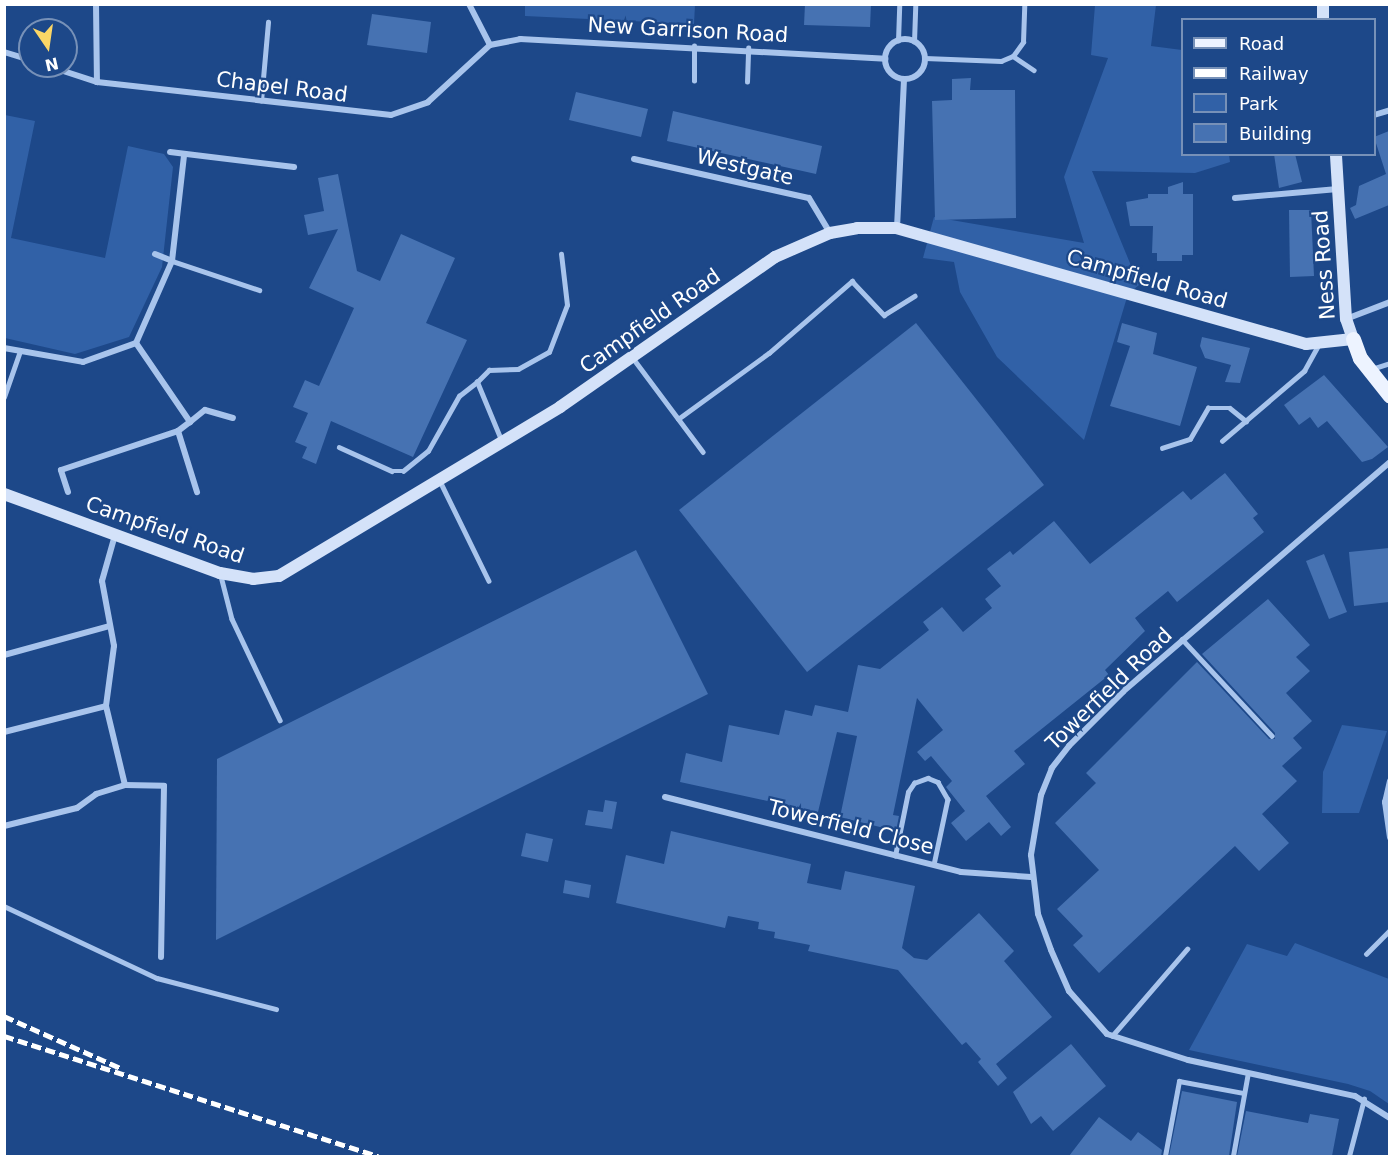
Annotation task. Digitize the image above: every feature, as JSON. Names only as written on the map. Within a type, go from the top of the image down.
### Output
[{"type":"main road","name":"Ness Road","points":[[1353,339],[1370,370],[1389,396]]},
{"type":"street","points":[[96,4],[97,82]]},
{"type":"street","points":[[469,4],[490,45]]},
{"type":"street","name":"New Garrison Road","points":[[490,45],[535,38],[748,48],[885,59]]},
{"type":"street","points":[[898,40],[914,42],[925,58],[919,74],[904,80],[888,70],[885,59],[898,40]]},
{"type":"street","name":"Chapel Road","points":[[78,76],[97,82],[391,115],[428,102],[490,45]]},
{"type":"street","points":[[897,228],[904,80]]},
{"type":"street","points":[[170,152],[294,167]]},
{"type":"street","points":[[4,348],[83,362],[136,343],[172,261],[184,155]]},
{"type":"street","name":"Ness Road","points":[[1336,156],[1346,319],[1353,339]]},
{"type":"street","name":"Westgate","points":[[634,159],[809,198],[830,233]]},
{"type":"street","points":[[1235,198],[1339,189]]},
{"type":"street","name":"Campfield Road","points":[[4,494],[220,573],[254,579],[289,572],[502,442],[633,358],[775,257],[830,233],[897,228],[1287,339],[1320,344],[1353,339]]},
{"type":"street","points":[[155,254],[172,261]]},
{"type":"street","points":[[1346,319],[1389,302]]},
{"type":"street","points":[[136,343],[190,422]]},
{"type":"street","points":[[68,492],[61,470],[178,431],[205,410],[233,418]]},
{"type":"street","points":[[178,431],[197,492]]},
{"type":"street","name":"Towerfield Road","points":[[1389,462],[1123,692],[1052,768],[1034,824],[1031,878],[1038,914],[1069,991],[1112,1036],[1132,1046],[1364,1100],[1389,1118]]},
{"type":"street","points":[[116,534],[102,581],[114,659],[106,706],[125,785]]},
{"type":"street","points":[[4,655],[109,626]]},
{"type":"street","points":[[4,732],[106,706]]},
{"type":"street","points":[[1389,781],[1385,802],[1389,838]]},
{"type":"street","points":[[4,826],[77,808],[96,794],[125,785],[164,786],[161,957]]},
{"type":"street","name":"Towerfield Close","points":[[665,798],[934,865],[1031,878]]},
{"type":"lane","points":[[898,40],[899,4]]},
{"type":"lane","points":[[914,42],[915,4]]},
{"type":"lane","points":[[925,58],[1001,61],[1012,56],[1023,42],[1024,4]]},
{"type":"lane","points":[[261,101],[268,22]]},
{"type":"lane","points":[[694,46],[694,81]]},
{"type":"lane","points":[[747,82],[748,48]]},
{"type":"lane","points":[[1012,56],[1034,70]]},
{"type":"lane","points":[[339,447],[392,471],[403,471],[428,451],[459,396],[489,370],[518,369],[549,352],[567,305],[561,254]]},
{"type":"lane","points":[[172,261],[259,290]]},
{"type":"lane","points":[[678,419],[769,354],[852,281],[884,315],[914,296]]},
{"type":"lane","points":[[1222,441],[1304,372],[1320,344]]},
{"type":"lane","points":[[4,397],[20,351]]},
{"type":"lane","points":[[633,358],[703,452]]},
{"type":"lane","points":[[1370,370],[1389,363]]},
{"type":"lane","points":[[477,382],[502,442]]},
{"type":"lane","points":[[1162,448],[1190,439],[1208,408],[1230,408],[1246,421]]},
{"type":"lane","points":[[440,480],[489,581]]},
{"type":"lane","points":[[220,573],[232,619],[280,720]]},
{"type":"lane","points":[[1182,639],[1272,736]]},
{"type":"lane","points":[[895,856],[908,792],[914,783],[928,778],[938,782],[948,799],[934,865]]},
{"type":"lane","points":[[4,906],[157,978],[276,1009]]},
{"type":"lane","points":[[1366,954],[1389,930]]},
{"type":"lane","points":[[1112,1036],[1187,949]]},
{"type":"lane","points":[[1233,1156],[1248,1072]]},
{"type":"lane","points":[[1165,1156],[1179,1081],[1244,1093]]},
{"type":"lane","points":[[1348,1156],[1364,1100]]},
{"type":"green space","points":[[525,5],[695,5],[694,24],[525,16]]},
{"type":"green space","points":[[1095,5],[1156,5],[1151,46],[1181,50],[1181,156],[1229,156],[1230,162],[1195,173],[1092,171],[1139,285],[1128,294],[1084,440],[997,357],[960,292],[954,262],[923,258],[934,217],[1084,243],[1064,177],[1108,58],[1091,55]]},
{"type":"green space","points":[[5,115],[35,121],[11,238],[105,258],[128,146],[164,154],[173,167],[162,267],[129,337],[75,354],[5,338]]},
{"type":"green space","points":[[1342,725],[1387,731],[1359,813],[1322,813],[1323,772]]},
{"type":"green space","points":[[1295,943],[1389,979],[1389,1104],[1370,1091],[1348,1084],[1189,1050],[1247,944],[1287,956]]},
{"type":"building","points":[[805,4],[871,4],[870,27],[804,25]]},
{"type":"building","points":[[372,14],[431,22],[427,53],[367,45]]},
{"type":"building","points":[[971,78],[970,90],[1015,90],[1016,218],[935,220],[932,101],[952,100],[952,79]]},
{"type":"building","points":[[576,92],[648,109],[641,137],[569,120]]},
{"type":"building","points":[[673,111],[822,146],[816,174],[667,141]]},
{"type":"building","points":[[1389,131],[1389,205],[1355,219],[1350,208],[1356,205],[1359,186],[1386,174],[1376,136]]},
{"type":"building","points":[[1274,156],[1296,156],[1302,182],[1279,188]]},
{"type":"building","points":[[338,174],[357,271],[380,281],[401,234],[455,258],[426,323],[467,340],[413,457],[331,421],[316,464],[302,458],[307,447],[295,442],[308,413],[293,407],[305,380],[319,386],[354,308],[309,288],[338,229],[308,235],[304,215],[324,211],[318,178]]},
{"type":"building","points":[[1183,182],[1183,194],[1193,194],[1193,255],[1182,255],[1182,261],[1157,261],[1157,253],[1152,253],[1153,226],[1130,226],[1126,202],[1148,198],[1148,194],[1168,194],[1168,187]]},
{"type":"building","points":[[1289,210],[1311,210],[1314,276],[1290,277]]},
{"type":"building","points":[[916,323],[1044,485],[807,672],[679,510]]},
{"type":"building","points":[[1122,323],[1157,333],[1153,354],[1197,367],[1180,426],[1110,406],[1130,346],[1117,342]]},
{"type":"building","points":[[1202,337],[1250,348],[1240,383],[1225,382],[1231,365],[1205,358],[1200,346]]},
{"type":"building","points":[[1324,375],[1388,447],[1372,459],[1362,462],[1327,421],[1318,428],[1310,417],[1299,425],[1284,405]]},
{"type":"building","points":[[1225,473],[1258,514],[1253,518],[1264,532],[1177,602],[1168,591],[1135,618],[1145,631],[1105,670],[1109,675],[1014,751],[1025,764],[986,796],[1011,827],[1001,836],[989,822],[966,841],[951,823],[965,811],[946,787],[952,781],[931,756],[925,761],[917,752],[943,730],[917,698],[893,815],[899,816],[896,831],[840,817],[857,736],[837,732],[818,812],[680,782],[686,753],[722,762],[729,725],[779,735],[785,710],[812,716],[815,705],[848,712],[858,665],[880,669],[929,630],[923,622],[942,607],[963,632],[992,608],[985,599],[1001,586],[987,569],[1010,551],[1013,555],[1054,521],[1090,564],[1183,491],[1191,500]]},
{"type":"building","points":[[1389,548],[1389,602],[1354,606],[1349,552]]},
{"type":"building","points":[[636,550],[708,694],[216,940],[217,759]]},
{"type":"building","points":[[1324,554],[1347,612],[1329,619],[1306,561]]},
{"type":"building","points":[[1268,599],[1310,645],[1296,657],[1310,671],[1286,693],[1312,721],[1293,738],[1302,748],[1282,766],[1297,781],[1262,814],[1289,843],[1259,871],[1235,846],[1099,973],[1073,945],[1083,936],[1057,909],[1099,870],[1055,823],[1096,783],[1086,773],[1197,662],[1269,739],[1275,739],[1275,733],[1202,654]]},
{"type":"building","points":[[605,800],[617,802],[612,829],[585,825],[588,810],[603,812]]},
{"type":"building","points":[[671,831],[811,864],[807,883],[841,890],[845,871],[915,886],[902,948],[914,958],[927,960],[979,913],[1014,951],[1004,961],[1052,1017],[996,1064],[1007,1078],[998,1086],[978,1062],[981,1059],[966,1042],[962,1045],[898,970],[808,951],[810,945],[774,938],[775,932],[758,929],[759,922],[728,916],[725,928],[616,903],[626,855],[664,864]]},
{"type":"building","points":[[526,833],[553,839],[548,862],[521,856]]},
{"type":"building","points":[[565,880],[591,885],[589,898],[563,893]]},
{"type":"building","points":[[1071,1044],[1106,1086],[1053,1131],[1041,1116],[1031,1124],[1013,1092]]},
{"type":"building","points":[[1182,1091],[1237,1102],[1229,1156],[1169,1156]]},
{"type":"building","points":[[1246,1111],[1308,1123],[1310,1114],[1339,1119],[1332,1156],[1237,1156]]},
{"type":"building","points":[[1099,1117],[1131,1141],[1138,1132],[1162,1150],[1161,1156],[1069,1156]]},
{"type":"railway","points":[[4,1016],[120,1068]]},
{"type":"railway","points":[[4,1036],[378,1156]]}]
